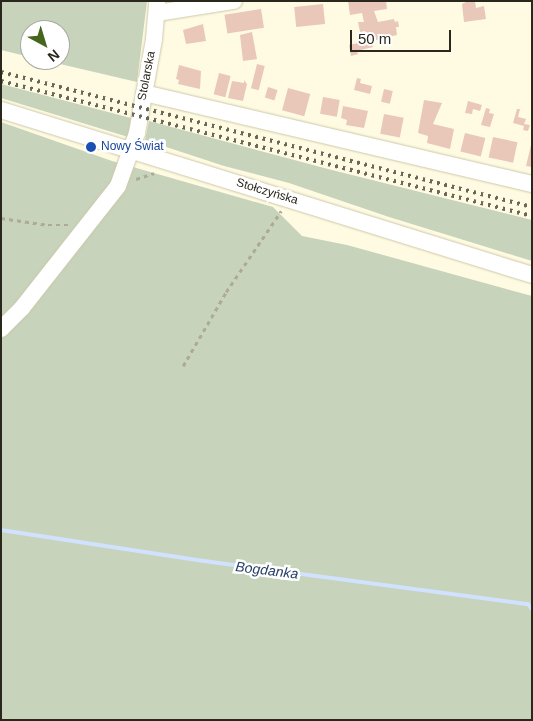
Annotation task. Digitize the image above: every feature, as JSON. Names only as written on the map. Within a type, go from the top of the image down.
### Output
[{"type":"street","points":[[157,7],[234,1]]},
{"type":"street","name":"Stolarska","points":[[1,329],[22,308],[118,186],[132,150],[144,92],[157,7]]},
{"type":"street","points":[[144,92],[375,149],[532,184]]},
{"type":"street","name":"Stołczyńska","points":[[1,110],[532,275]]},
{"type":"path","points":[[118,186],[158,171]]},
{"type":"path","points":[[183,366],[226,292],[289,199]]},
{"type":"path","points":[[1,218],[48,225],[74,225],[92,221]]},
{"type":"green space","points":[[1,1],[147,1],[137,82],[70,66],[70,20],[20,20],[20,55],[1,50]]},
{"type":"green space","points":[[1,84],[131,118],[128,137],[1,98]]},
{"type":"green space","points":[[149,121],[328,169],[532,220],[532,261],[389,217],[289,183],[224,166],[145,140]]},
{"type":"green space","points":[[1,122],[112,161],[273,207],[302,236],[347,245],[532,296],[532,720],[1,720]]},
{"type":"building","points":[[348,1],[386,1],[387,9],[374,11],[378,22],[394,19],[395,22],[398,21],[399,27],[396,27],[397,35],[372,41],[373,47],[357,51],[358,54],[351,56],[349,45],[367,41],[365,31],[360,32],[358,22],[364,22],[362,13],[350,15]]},
{"type":"building","points":[[468,1],[475,1],[476,8],[484,6],[486,19],[464,22],[462,4]]},
{"type":"building","points":[[323,4],[325,24],[296,27],[294,7]]},
{"type":"building","points":[[261,9],[264,28],[227,34],[224,15]]},
{"type":"building","points":[[203,24],[206,41],[186,44],[183,30]]},
{"type":"building","points":[[252,32],[257,59],[243,61],[240,35]]},
{"type":"building","points":[[257,64],[265,66],[259,90],[251,88]]},
{"type":"building","points":[[179,65],[201,71],[200,89],[178,84],[179,80],[176,79]]},
{"type":"building","points":[[219,73],[231,76],[225,97],[214,94]]},
{"type":"building","points":[[357,78],[361,79],[360,83],[372,86],[370,94],[354,90]]},
{"type":"building","points":[[244,80],[247,84],[243,101],[228,98],[232,81],[244,83]]},
{"type":"building","points":[[268,87],[278,90],[274,100],[265,98]]},
{"type":"building","points":[[288,88],[310,94],[304,116],[282,110]]},
{"type":"building","points":[[384,89],[393,91],[390,104],[381,102]]},
{"type":"building","points":[[323,97],[340,100],[337,117],[320,114]]},
{"type":"building","points":[[424,100],[442,103],[433,124],[454,129],[450,149],[427,143],[428,136],[418,133]]},
{"type":"building","points":[[468,101],[482,105],[480,111],[473,109],[472,114],[465,113]]},
{"type":"building","points":[[343,106],[368,111],[364,128],[346,125],[347,120],[341,118]]},
{"type":"building","points":[[486,108],[490,109],[489,113],[494,114],[490,127],[481,125]]},
{"type":"building","points":[[517,109],[520,109],[518,117],[526,119],[524,124],[530,125],[528,131],[523,130],[524,126],[513,123]]},
{"type":"building","points":[[384,114],[404,118],[400,137],[380,134]]},
{"type":"building","points":[[465,133],[485,138],[481,157],[460,151]]},
{"type":"building","points":[[493,137],[517,142],[513,163],[489,158]]},
{"type":"building","points":[[532,145],[532,167],[526,166]]},
{"type":"waterway","name":"Bogdanka","points":[[1,530],[204,561],[528,604],[532,609]]},
{"type":"railway","points":[[1,72],[532,207]]},
{"type":"railway","points":[[1,81],[532,216]]},
{"type":"place","name":"Nowy Świat","points":[[91,147]]}]
